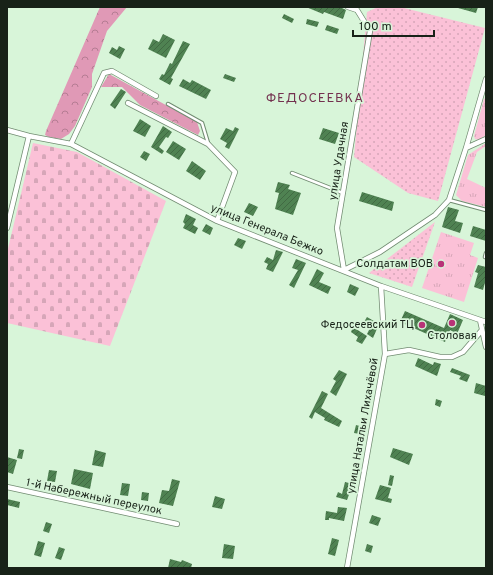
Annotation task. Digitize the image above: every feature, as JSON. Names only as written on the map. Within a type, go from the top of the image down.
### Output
[{"type":"street","name":"улица Удачная","points":[[344,270],[337,228],[370,31],[357,10],[348,7]]},
{"type":"street","points":[[71,144],[104,73],[112,71],[156,96]]},
{"type":"street","points":[[344,270],[380,252],[435,214],[449,200],[486,79]]},
{"type":"street","points":[[128,103],[208,144],[235,172],[217,221]]},
{"type":"street","name":"улица Генерала Бежко","points":[[7,130],[71,144],[217,221],[344,270],[381,286],[486,322]]},
{"type":"street","points":[[7,228],[29,136]]},
{"type":"street","points":[[466,148],[486,139]]},
{"type":"street","name":"улица Натальи Лихачёвой","points":[[347,568],[386,354],[381,286]]},
{"type":"street","points":[[480,320],[486,347]]},
{"type":"street","points":[[386,354],[409,350],[440,357],[452,357],[463,352],[482,330]]},
{"type":"street","name":"1-й Набережный переулок","points":[[7,487],[177,524]]},
{"type":"lane","points":[[168,104],[202,123],[208,144]]},
{"type":"lane","points":[[292,173],[343,193]]},
{"type":"lane","points":[[449,200],[486,210]]},
{"type":"lane","points":[[485,258],[486,253]]},
{"type":"green space","points":[[100,7],[127,7],[107,31],[92,74],[92,87],[75,126],[69,134],[61,139],[49,137],[45,135],[46,131]]},
{"type":"green space","points":[[378,7],[400,7],[485,28],[438,201],[408,193],[354,157],[367,12]]},
{"type":"green space","points":[[109,74],[197,122],[200,131],[198,135],[140,105],[122,87],[101,87]]},
{"type":"green space","points":[[486,98],[486,135],[479,140],[475,139],[474,136],[484,99]]},
{"type":"green space","points":[[33,143],[77,152],[166,201],[110,346],[7,323],[7,253]]},
{"type":"green space","points":[[486,143],[486,146],[477,152],[467,179],[486,188],[486,207],[462,201],[456,195],[468,155]]},
{"type":"green space","points":[[435,222],[412,287],[369,273]]},
{"type":"green space","points":[[441,232],[474,243],[470,255],[478,258],[464,302],[422,288]]},
{"type":"building","points":[[306,7],[340,7],[346,10],[343,19],[324,12],[323,14]]},
{"type":"building","points":[[458,7],[478,7],[476,13]]},
{"type":"building","points":[[284,14],[294,19],[292,23],[282,18]]},
{"type":"building","points":[[307,19],[319,22],[317,27],[306,24]]},
{"type":"building","points":[[327,25],[339,29],[337,34],[325,30]]},
{"type":"building","points":[[163,34],[175,40],[166,58],[148,49],[153,39],[159,42]]},
{"type":"building","points":[[183,41],[190,44],[171,78],[173,79],[170,85],[159,79],[162,74],[164,75],[170,63],[172,64]]},
{"type":"building","points":[[119,46],[125,49],[120,59],[109,53],[112,47],[117,50]]},
{"type":"building","points":[[225,74],[236,78],[234,82],[223,78]]},
{"type":"building","points":[[183,79],[190,83],[192,80],[211,90],[206,99],[179,86]]},
{"type":"building","points":[[121,89],[126,92],[115,109],[110,105]]},
{"type":"building","points":[[140,119],[151,126],[145,137],[133,131]]},
{"type":"building","points":[[163,126],[172,132],[168,138],[166,137],[159,147],[164,151],[162,154],[151,147]]},
{"type":"building","points":[[235,127],[239,129],[229,149],[225,147],[227,143],[220,139],[226,128],[233,131]]},
{"type":"building","points":[[323,128],[339,133],[335,144],[319,139]]},
{"type":"building","points":[[173,141],[186,149],[179,160],[166,152]]},
{"type":"building","points":[[144,151],[150,154],[146,161],[140,157]]},
{"type":"building","points":[[192,161],[206,171],[200,180],[186,171]]},
{"type":"building","points":[[278,182],[290,185],[288,189],[301,193],[293,215],[275,209],[279,193],[275,192]]},
{"type":"building","points":[[362,192],[394,202],[392,211],[359,201]]},
{"type":"building","points":[[249,203],[258,207],[253,216],[244,212]]},
{"type":"building","points":[[448,207],[459,210],[455,221],[463,223],[460,233],[442,227]]},
{"type":"building","points":[[186,214],[196,219],[193,225],[198,228],[195,234],[183,228],[185,224],[183,222]]},
{"type":"building","points":[[206,224],[213,228],[210,235],[202,231]]},
{"type":"building","points":[[473,226],[486,230],[486,241],[470,236]]},
{"type":"building","points":[[238,238],[246,241],[242,249],[234,245]]},
{"type":"building","points":[[276,250],[283,252],[273,272],[266,269],[268,264],[264,262],[267,257],[273,260]]},
{"type":"building","points":[[296,259],[306,263],[294,288],[289,285],[298,270],[292,268]]},
{"type":"building","points":[[478,265],[486,267],[486,279],[483,290],[474,287],[478,273],[475,272]]},
{"type":"building","points":[[317,269],[324,273],[319,282],[331,287],[328,294],[309,285]]},
{"type":"building","points":[[350,284],[359,288],[355,296],[347,292]]},
{"type":"building","name":"Федосеевский ТЦ","points":[[405,311],[444,328],[450,314],[463,320],[457,334],[450,330],[445,342],[400,322]]},
{"type":"building","points":[[367,317],[379,324],[373,338],[367,334],[371,326],[364,322]]},
{"type":"building","points":[[353,327],[367,336],[362,344],[356,341],[358,337],[351,332]]},
{"type":"building","points":[[418,358],[433,365],[434,362],[441,364],[437,376],[415,366]]},
{"type":"building","points":[[452,368],[470,375],[467,382],[459,379],[461,376],[450,372]]},
{"type":"building","points":[[339,370],[347,374],[336,396],[330,392],[336,381],[333,379]]},
{"type":"building","points":[[476,383],[486,386],[485,396],[474,393]]},
{"type":"building","points":[[322,391],[328,394],[321,408],[342,421],[339,427],[324,420],[325,418],[315,412],[312,419],[309,417]]},
{"type":"building","points":[[436,399],[442,401],[440,407],[435,405]]},
{"type":"building","points":[[356,425],[363,427],[360,434],[354,433]]},
{"type":"building","points":[[393,448],[413,454],[409,465],[390,457]]},
{"type":"building","points":[[19,449],[24,450],[22,459],[17,458]]},
{"type":"building","points":[[95,450],[106,453],[103,467],[92,465]]},
{"type":"building","points":[[7,457],[17,460],[13,474],[7,472]]},
{"type":"building","points":[[74,469],[93,473],[90,489],[71,484]]},
{"type":"building","points":[[49,470],[57,471],[55,482],[47,481]]},
{"type":"building","points":[[390,475],[394,476],[392,486],[388,485]]},
{"type":"building","points":[[172,479],[180,481],[173,506],[159,503],[162,490],[169,491]]},
{"type":"building","points":[[345,482],[353,484],[347,500],[336,497],[338,492],[342,494]]},
{"type":"building","points":[[122,483],[130,484],[128,496],[120,495]]},
{"type":"building","points":[[380,485],[391,488],[388,498],[392,499],[391,503],[375,499]]},
{"type":"building","points":[[142,492],[149,493],[148,501],[141,500]]},
{"type":"building","points":[[215,496],[225,499],[222,509],[212,507]]},
{"type":"building","points":[[7,499],[20,502],[19,508],[7,505]]},
{"type":"building","points":[[338,507],[347,508],[344,521],[329,518],[329,520],[325,520],[326,511],[337,513]]},
{"type":"building","points":[[372,515],[381,518],[378,526],[369,523]]},
{"type":"building","points":[[46,522],[52,524],[49,533],[43,531]]},
{"type":"building","points":[[332,538],[339,540],[335,556],[328,554]]},
{"type":"building","points":[[38,541],[45,543],[41,557],[34,555]]},
{"type":"building","points":[[224,544],[235,546],[233,559],[222,558]]},
{"type":"building","points":[[367,544],[373,546],[371,553],[365,551]]},
{"type":"building","points":[[59,547],[65,549],[61,560],[55,558]]},
{"type":"building","points":[[170,559],[181,562],[182,560],[192,564],[191,568],[168,568]]},
{"type":"place","name":"Солдатам ВОВ","points":[[441,264]]},
{"type":"place","name":"Столовая","points":[[452,323]]},
{"type":"place","name":"Федосеевский ТЦ","points":[[422,325]]},
{"type":"district","name":"ФЕДОСЕЕВКА","points":[[315,99]]}]
